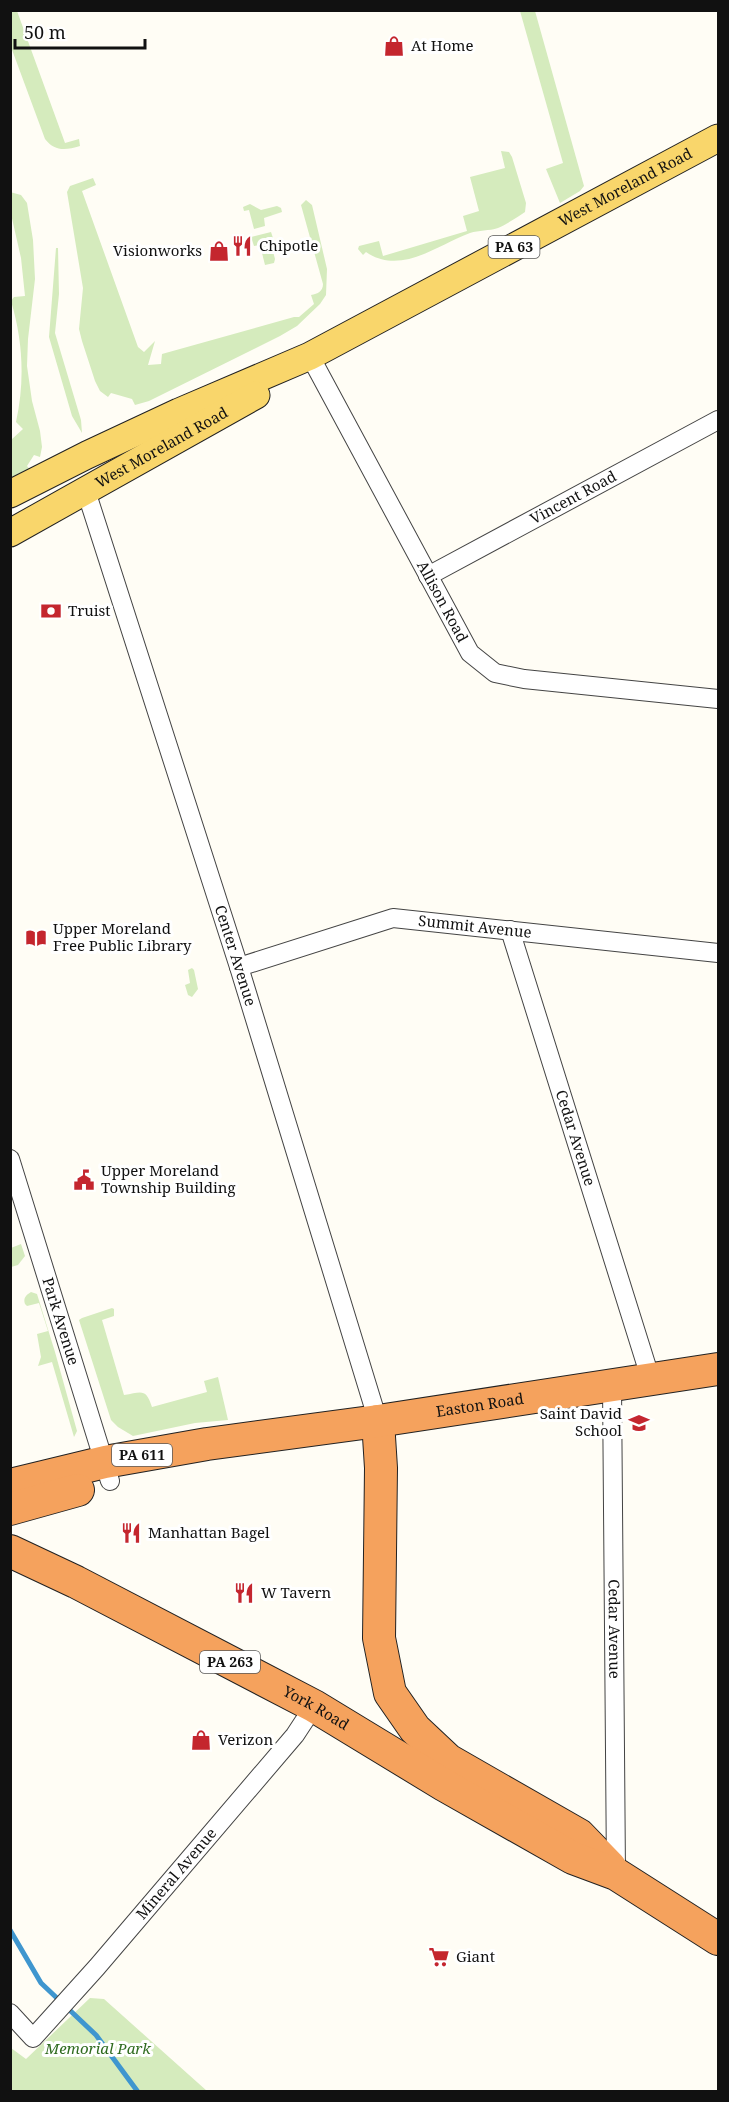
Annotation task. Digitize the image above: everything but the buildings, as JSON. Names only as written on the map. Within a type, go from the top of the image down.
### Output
[{"type":"highway","name":"Easton Road","points":[[10,1485],[108,1472],[275,1434],[378,1421],[718,1369]]},
{"type":"highway","name":"York Road","points":[[378,1421],[381,1468],[379,1638],[390,1693],[414,1729],[448,1760],[579,1835],[616,1874]]},
{"type":"highway","name":"Easton Road","points":[[10,1509],[108,1472]]},
{"type":"highway","name":"York Road","points":[[10,1551],[86,1587],[314,1706],[444,1785],[573,1858],[616,1874],[718,1940]]},
{"type":"main road","name":"West Moreland Road","points":[[10,494],[179,412],[310,356],[718,138]]},
{"type":"main road","name":"West Moreland Road","points":[[10,532],[252,398],[310,356]]},
{"type":"street","name":"Allison Road","points":[[310,356],[470,653],[495,673],[524,680],[718,699]]},
{"type":"street","name":"Vincent Road","points":[[428,576],[718,420]]},
{"type":"street","name":"Center Avenue","points":[[86,491],[239,967],[378,1421]]},
{"type":"street","name":"Summit Avenue","points":[[239,967],[393,918],[718,953]]},
{"type":"street","name":"Cedar Avenue","points":[[510,930],[651,1380]]},
{"type":"street","name":"Park Avenue","points":[[10,1159],[108,1472]]},
{"type":"street","name":"Cedar Avenue","points":[[612,1385],[616,1874]]},
{"type":"street","name":"Mineral Avenue","points":[[10,2013],[33,2038],[295,1735],[314,1706]]},
{"type":"green space","points":[[11,10],[17,11],[65,143],[79,139],[80,146],[61,149],[45,139],[11,47]]},
{"type":"green space","points":[[520,11],[535,11],[584,186],[560,203],[546,169],[563,163]]},
{"type":"green space","points":[[501,151],[509,152],[512,157],[526,203],[525,212],[498,228],[470,233],[432,251],[406,260],[379,259],[366,252],[363,255],[358,249],[359,246],[379,241],[383,256],[467,231],[463,216],[479,211],[470,177],[505,168]]},
{"type":"green space","points":[[93,178],[96,185],[82,191],[138,347],[144,352],[155,341],[148,365],[161,364],[162,354],[299,317],[314,304],[311,295],[320,292],[323,284],[301,205],[306,200],[312,205],[327,269],[326,295],[297,326],[149,401],[135,405],[132,399],[111,393],[108,397],[100,391],[95,381],[79,329],[83,288],[67,192],[70,186]]},
{"type":"green space","points":[[10,192],[21,195],[27,203],[33,240],[35,279],[27,366],[42,447],[40,457],[34,455],[27,466],[32,472],[11,485],[11,440],[23,429],[16,422],[22,376],[18,331],[11,301],[14,297],[25,296],[21,258],[11,214]]},
{"type":"green space","points":[[250,204],[261,210],[277,206],[282,212],[264,218],[265,226],[254,229],[249,210],[244,211],[243,207]]},
{"type":"green space","points":[[271,232],[273,238],[270,240],[275,259],[274,263],[265,265],[260,245],[254,246],[251,237]]},
{"type":"green space","points":[[56,248],[58,248],[59,294],[55,333],[81,420],[82,433],[72,416],[49,337]]},
{"type":"green space","points":[[192,968],[198,989],[192,997],[188,995],[185,985],[190,983],[188,970]]},
{"type":"green space","points":[[21,1244],[25,1256],[18,1265],[11,1267],[11,1248]]},
{"type":"green space","points":[[31,1292],[37,1294],[55,1352],[77,1431],[74,1437],[52,1362],[38,1366],[41,1357],[37,1334],[48,1331],[39,1303],[27,1306],[25,1304],[25,1297]]},
{"type":"green space","points":[[112,1308],[114,1316],[102,1320],[124,1395],[143,1393],[148,1397],[152,1407],[207,1392],[204,1381],[218,1377],[228,1420],[195,1423],[133,1436],[118,1427],[111,1420],[79,1320]]},
{"type":"green space","name":"Memorial Park","points":[[90,1998],[104,1999],[207,2091],[11,2091],[11,2048],[26,2059]]},
{"type":"waterway","points":[[10,1930],[41,1983],[96,2035],[138,2092]]},
{"type":"place","name":"At Home","points":[[394,46]]},
{"type":"place","name":"Chipotle","points":[[242,246]]},
{"type":"place","name":"Visionworks","points":[[219,251]]},
{"type":"place","name":"Truist","points":[[51,611]]},
{"type":"place","name":"Upper Moreland Free Public Library","points":[[36,938]]},
{"type":"place","name":"Upper Moreland Township Building","points":[[84,1180]]},
{"type":"place","name":"Saint David School","points":[[639,1423]]},
{"type":"place","name":"Manhattan Bagel","points":[[131,1533]]},
{"type":"place","name":"W Tavern","points":[[244,1593]]},
{"type":"place","name":"Verizon","points":[[201,1740]]},
{"type":"place","name":"Giant","points":[[439,1957]]}]
